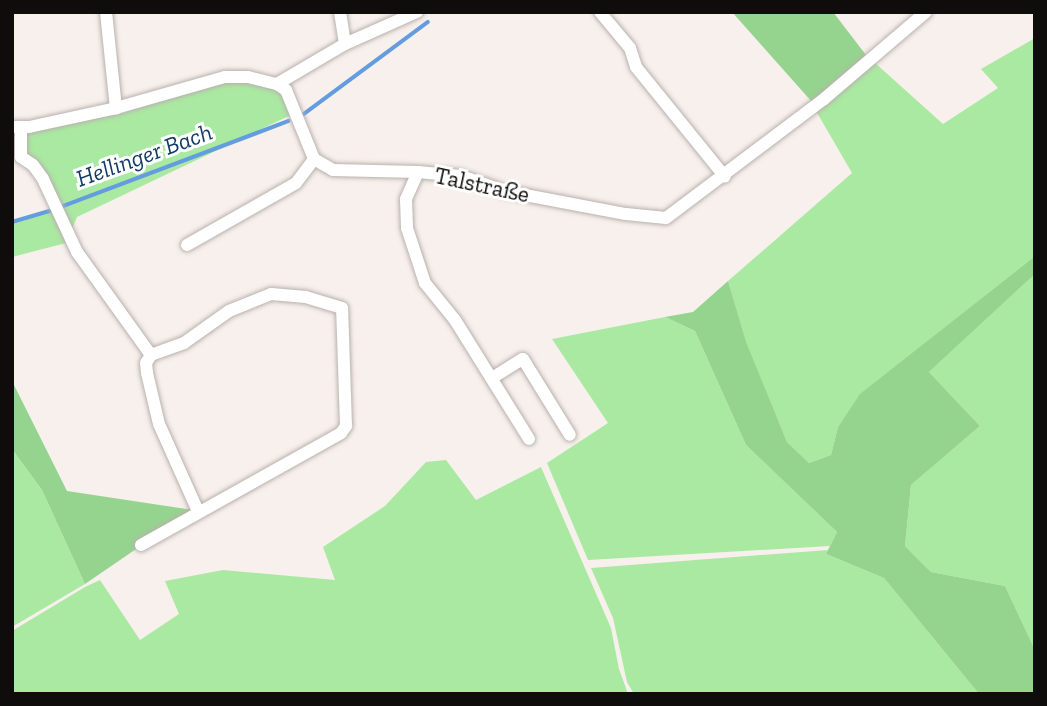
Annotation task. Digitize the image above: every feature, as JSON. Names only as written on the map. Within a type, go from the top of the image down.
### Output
[{"type":"street","points":[[107,12],[116,108]]},
{"type":"street","points":[[340,12],[345,44]]},
{"type":"street","points":[[277,83],[345,44],[418,12]]},
{"type":"street","points":[[600,12],[630,48],[636,67],[725,177]]},
{"type":"street","name":"Talstraße","points":[[314,159],[333,170],[461,176],[505,191],[649,218],[666,218],[725,177],[824,99],[926,12]]},
{"type":"street","points":[[151,355],[92,277],[33,165],[16,158],[16,127],[116,108],[225,76],[248,76],[277,83],[286,90],[314,159],[296,183],[187,244]]},
{"type":"street","points":[[418,172],[406,200],[407,229],[425,283],[455,320],[529,439]]},
{"type":"street","points":[[141,545],[341,433],[346,426],[342,308],[306,297],[271,295],[229,311],[184,343],[151,355],[146,363],[146,373],[159,424],[198,512]]},
{"type":"street","points":[[492,378],[523,359],[570,435]]},
{"type":"green space","points":[[732,12],[833,12],[866,55],[812,102]]},
{"type":"green space","points":[[1035,38],[1035,256],[861,394],[838,427],[831,455],[809,463],[787,442],[746,344],[728,281],[852,173],[816,111],[874,62],[943,124],[998,88],[981,69]]},
{"type":"green space","points":[[249,79],[277,87],[293,114],[77,217],[72,229],[35,161],[27,153],[25,131],[120,114],[216,83]]},
{"type":"green space","points":[[53,211],[66,243],[12,257],[12,222]]},
{"type":"green space","points":[[1035,256],[1035,274],[929,372],[980,426],[911,485],[905,546],[931,572],[1005,586],[1035,650],[1035,694],[979,694],[884,578],[826,554],[837,532],[746,445],[695,331],[665,317],[693,312],[728,281],[746,342],[787,442],[809,463],[831,455],[838,427],[860,394]]},
{"type":"green space","points":[[1035,274],[1035,650],[1005,586],[931,572],[905,546],[911,485],[980,426],[929,372]]},
{"type":"green space","points":[[665,317],[695,331],[746,445],[837,532],[830,546],[588,560],[547,463],[608,423],[552,339]]},
{"type":"green space","points":[[12,381],[67,491],[193,510],[85,584],[42,490],[12,449]]},
{"type":"green space","points":[[12,449],[42,490],[85,584],[12,627]]},
{"type":"green space","points":[[446,460],[476,500],[541,467],[611,628],[619,669],[628,694],[12,694],[12,631],[85,587],[100,580],[140,640],[179,614],[165,581],[223,570],[335,580],[323,547],[385,506],[426,462]]},
{"type":"green space","points":[[828,550],[826,554],[884,578],[979,694],[634,694],[627,682],[613,618],[591,568]]},
{"type":"waterway","name":"Hellinger Bach","points":[[304,114],[428,22]]},
{"type":"waterway","name":"Hellinger Bach","points":[[61,207],[288,121]]},
{"type":"waterway","name":"Hellinger Bach","points":[[12,222],[53,210]]}]
